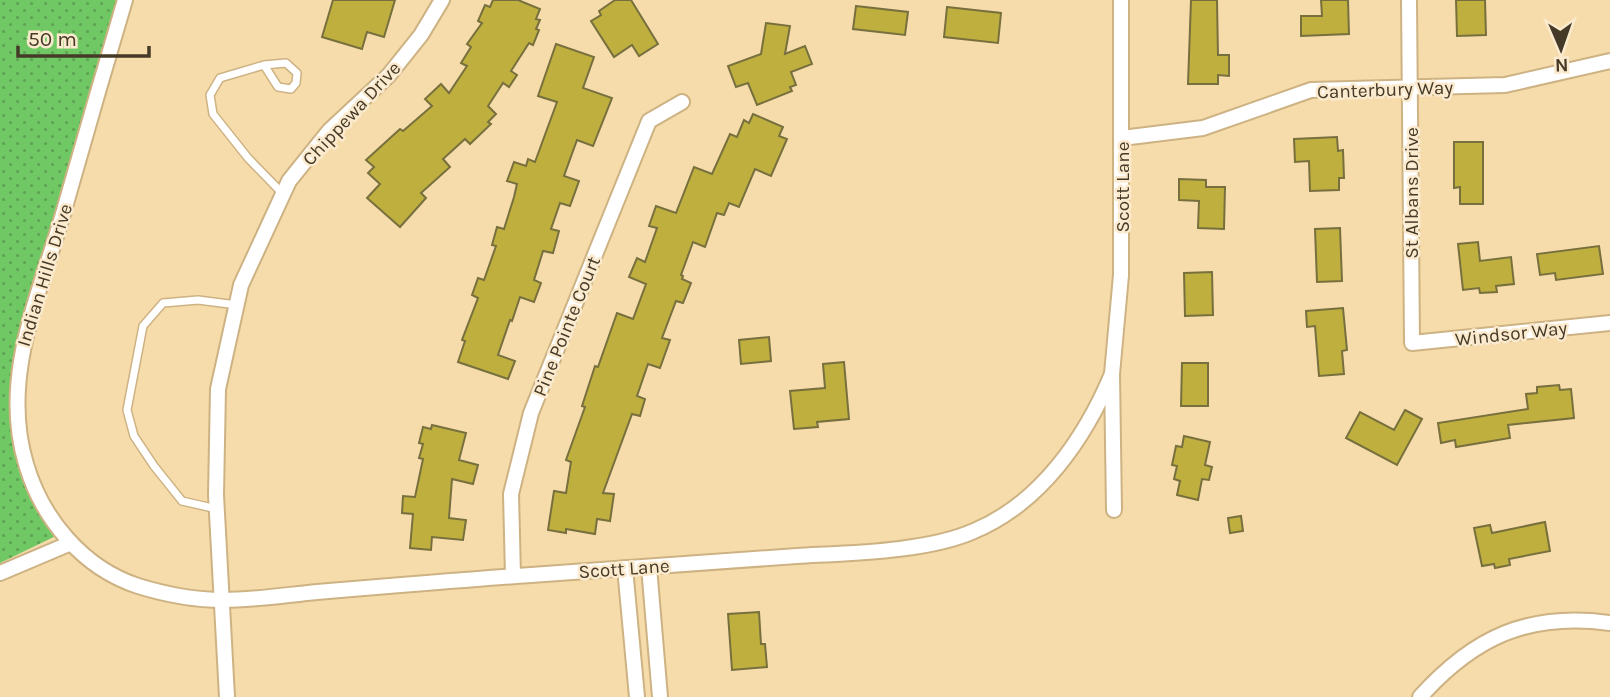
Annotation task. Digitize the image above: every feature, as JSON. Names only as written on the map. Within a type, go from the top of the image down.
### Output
[{"type":"street","name":"Indian Hills Drive","points":[[71,543],[44,505],[26,466],[16,423],[17,378],[27,328],[125,0]]},
{"type":"street","name":"Chippewa Drive","points":[[227,697],[217,509],[218,389],[241,285],[289,181],[330,131],[389,75],[421,35],[442,0]]},
{"type":"street","name":"Scott Lane","points":[[1114,510],[1112,373],[1120,298],[1121,0]]},
{"type":"street","name":"St Albans Drive","points":[[1409,0],[1412,343]]},
{"type":"street","name":"Canterbury Way","points":[[1122,138],[1203,128],[1311,90],[1505,85],[1610,61]]},
{"type":"street","name":"Pine Pointe Court","points":[[513,576],[511,494],[531,413],[649,121],[682,102]]},
{"type":"street","name":"Windsor Way","points":[[1412,343],[1610,323]]},
{"type":"street","name":"Scott Lane","points":[[71,543],[89,560],[124,580],[155,590],[221,600],[912,546],[954,539],[976,531],[1014,508],[1062,461],[1094,414],[1112,373]]},
{"type":"street","points":[[0,573],[71,543]]},
{"type":"street","points":[[649,567],[660,697]]},
{"type":"street","points":[[625,568],[637,697]]},
{"type":"street","points":[[1420,697],[1441,674],[1465,654],[1492,638],[1521,626],[1552,620],[1583,619],[1610,623]]},
{"type":"lane","points":[[264,65],[278,87],[291,89],[296,83],[297,73],[286,63],[264,65],[220,78],[210,94],[213,114],[248,158],[283,195]]},
{"type":"lane","points":[[217,509],[183,500],[154,466],[134,436],[127,410],[143,326],[163,303],[198,300],[237,304]]},
{"type":"green space","points":[[0,0],[120,0],[16,402],[40,499],[62,533],[0,563]]},
{"type":"building","points":[[333,0],[395,0],[384,37],[367,32],[362,49],[322,37]]},
{"type":"building","points":[[493,0],[518,0],[540,9],[536,19],[540,20],[536,29],[539,30],[533,45],[529,43],[511,71],[517,75],[509,87],[503,83],[488,106],[496,114],[488,122],[491,124],[470,144],[465,139],[443,159],[450,167],[421,193],[426,198],[400,227],[367,198],[380,184],[368,173],[374,167],[366,160],[400,129],[403,131],[432,106],[425,99],[441,84],[449,93],[467,66],[461,63],[471,47],[467,44],[482,23],[478,21],[485,5],[490,7]]},
{"type":"building","points":[[615,0],[631,0],[658,44],[639,56],[632,45],[614,57],[591,21],[601,15],[599,11]]},
{"type":"building","points":[[1191,0],[1217,0],[1218,55],[1229,55],[1229,76],[1218,75],[1218,84],[1188,84]]},
{"type":"building","points":[[1321,0],[1348,0],[1349,34],[1301,36],[1301,16],[1322,16]]},
{"type":"building","points":[[1456,0],[1485,0],[1486,35],[1457,36]]},
{"type":"building","points":[[856,6],[908,12],[905,35],[853,29]]},
{"type":"building","points":[[947,7],[1001,13],[998,43],[944,37]]},
{"type":"building","points":[[766,23],[790,26],[785,54],[805,46],[812,64],[791,72],[796,85],[790,87],[792,91],[757,105],[748,83],[736,87],[728,66],[761,54]]},
{"type":"building","points":[[556,44],[594,57],[583,88],[612,98],[593,146],[577,140],[564,176],[579,181],[570,206],[560,203],[551,229],[559,231],[553,253],[543,251],[534,280],[541,283],[534,302],[520,297],[512,321],[510,320],[498,355],[515,361],[508,379],[458,362],[465,341],[462,340],[478,298],[472,295],[478,278],[484,280],[496,246],[492,245],[497,227],[504,229],[514,197],[517,184],[507,181],[514,162],[526,166],[528,159],[535,162],[557,102],[538,96]]},
{"type":"building","points":[[753,114],[783,127],[779,136],[787,139],[771,176],[755,169],[739,207],[729,203],[724,215],[717,213],[705,247],[693,242],[681,275],[682,279],[691,283],[683,303],[676,301],[662,338],[670,340],[660,368],[648,364],[637,396],[645,399],[640,416],[632,414],[603,493],[614,494],[610,521],[597,519],[595,534],[566,529],[566,533],[548,530],[554,491],[566,493],[571,462],[566,460],[585,407],[582,406],[595,366],[598,367],[617,313],[633,319],[646,284],[629,277],[637,258],[645,262],[657,228],[649,226],[656,206],[676,213],[694,167],[712,174],[730,134],[737,137],[744,120],[749,123]]},
{"type":"building","points":[[1337,137],[1338,151],[1343,150],[1344,178],[1339,178],[1339,190],[1310,191],[1309,161],[1295,162],[1294,139]]},
{"type":"building","points":[[1454,142],[1483,142],[1483,204],[1460,204],[1460,187],[1454,188]]},
{"type":"building","points":[[1179,179],[1206,180],[1206,187],[1225,187],[1224,229],[1198,228],[1199,201],[1179,200]]},
{"type":"building","points":[[1340,228],[1342,281],[1317,282],[1315,229]]},
{"type":"building","points":[[1478,242],[1480,261],[1511,257],[1514,284],[1496,286],[1497,292],[1480,293],[1479,288],[1463,290],[1458,244]]},
{"type":"building","points":[[1599,246],[1603,274],[1556,280],[1555,273],[1540,275],[1537,254]]},
{"type":"building","points":[[1212,272],[1213,315],[1185,316],[1184,273]]},
{"type":"building","points":[[1343,308],[1347,350],[1342,351],[1344,374],[1319,376],[1315,326],[1307,327],[1306,311]]},
{"type":"building","points":[[769,337],[771,361],[741,364],[739,340]]},
{"type":"building","points":[[844,362],[849,419],[817,422],[818,427],[794,429],[790,391],[825,388],[823,364]]},
{"type":"building","points":[[1182,363],[1208,363],[1208,406],[1181,406]]},
{"type":"building","points":[[1559,385],[1560,390],[1571,389],[1574,418],[1508,425],[1510,438],[1456,447],[1455,440],[1441,443],[1438,423],[1528,409],[1526,394],[1537,393],[1537,387]]},
{"type":"building","points":[[1405,410],[1422,419],[1397,465],[1346,438],[1360,412],[1394,430]]},
{"type":"building","points":[[432,425],[466,433],[459,460],[478,465],[473,484],[452,479],[449,518],[466,520],[463,540],[432,537],[431,550],[410,548],[413,514],[402,513],[403,496],[415,497],[423,459],[419,458],[423,444],[419,443],[423,427],[431,429]]},
{"type":"building","points":[[1184,436],[1210,442],[1205,465],[1212,467],[1209,480],[1202,479],[1198,500],[1177,495],[1180,481],[1174,479],[1177,466],[1172,465],[1176,446],[1182,447]]},
{"type":"building","points":[[1241,516],[1243,531],[1230,533],[1228,518]]},
{"type":"building","points":[[1545,522],[1550,551],[1509,559],[1510,565],[1495,568],[1494,564],[1482,566],[1474,528],[1490,525],[1492,533]]},
{"type":"building","points":[[759,612],[761,644],[765,644],[767,667],[732,670],[728,614]]}]
